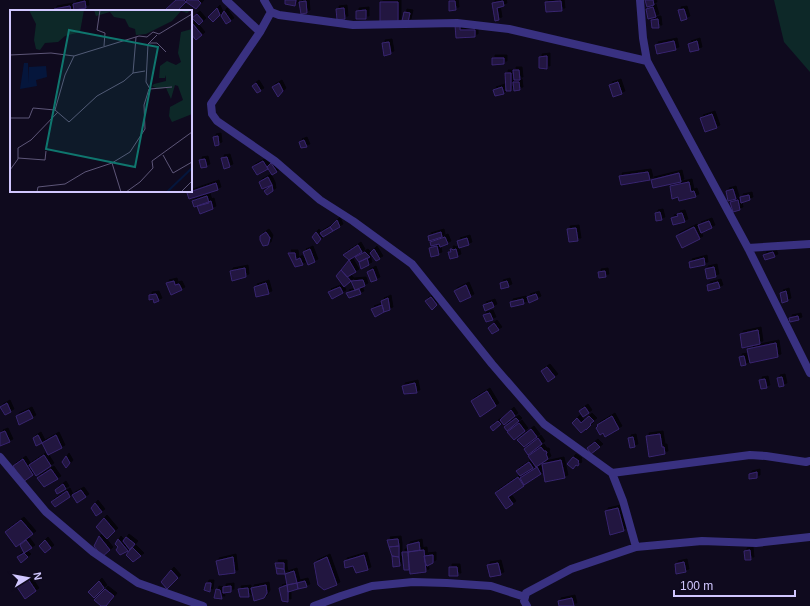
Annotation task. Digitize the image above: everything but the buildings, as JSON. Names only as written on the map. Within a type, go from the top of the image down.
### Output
[{"type":"street","points":[[226,0],[260,32]]},
{"type":"street","points":[[264,0],[271,12],[280,15],[353,25],[457,23],[509,29],[647,61]]},
{"type":"street","points":[[640,0],[643,38],[647,61],[748,248],[810,373]]},
{"type":"street","points":[[271,12],[260,32],[211,104],[212,114],[217,121],[275,161],[320,200],[353,221],[412,264],[492,364],[544,424],[612,473],[623,501],[636,547]]},
{"type":"street","points":[[748,248],[810,244]]},
{"type":"street","points":[[612,473],[750,455],[806,462],[810,461]]},
{"type":"street","points":[[0,456],[46,512],[93,552],[138,583],[203,606]]},
{"type":"street","points":[[527,606],[524,601],[526,593],[571,569],[636,547],[702,541],[756,543],[810,537]]},
{"type":"street","points":[[314,606],[372,586],[413,582],[491,586],[525,597]]},
{"type":"green space","points":[[774,0],[810,0],[810,72],[784,42]]}]
